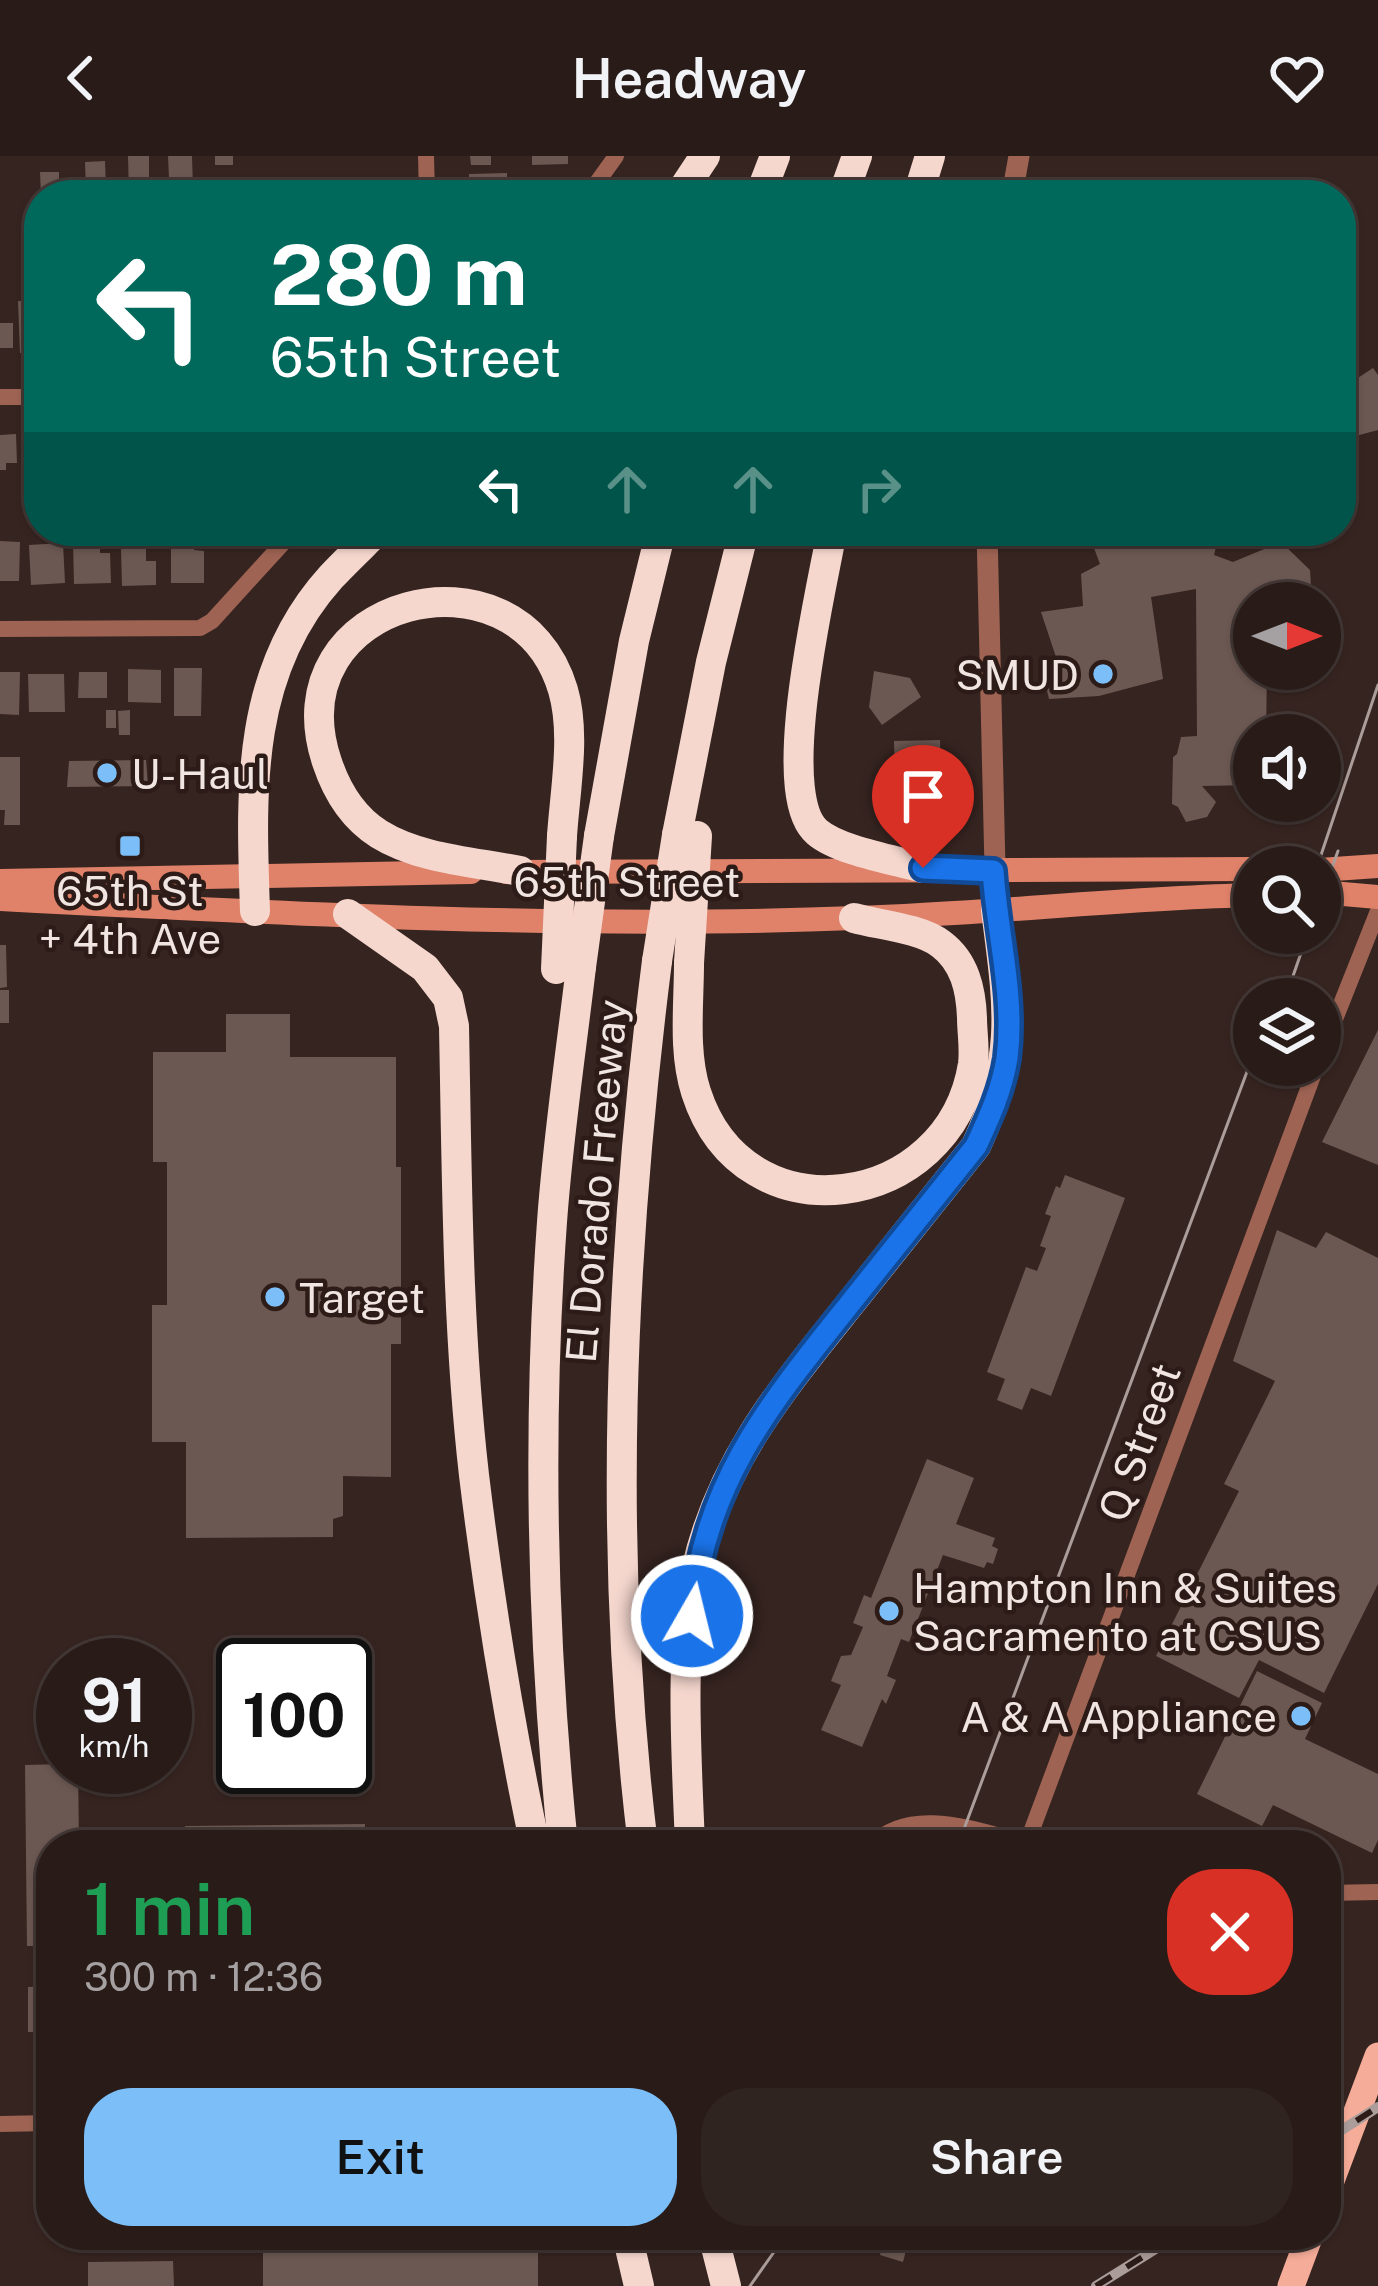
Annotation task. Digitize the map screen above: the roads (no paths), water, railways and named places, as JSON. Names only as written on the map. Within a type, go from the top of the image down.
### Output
[{"type":"highway","points":[[255,911],[254,751],[267,689],[292,632],[328,580],[362,546]]},
{"type":"highway","name":"El Dorado Freeway","points":[[562,1830],[550,1686],[544,1516],[547,1315],[568,968],[657,546]]},
{"type":"highway","name":"El Dorado Freeway","points":[[642,1830],[623,1622],[622,1371],[637,1120],[657,961],[687,836],[711,662],[740,546]]},
{"type":"highway","points":[[829,546],[805,686],[799,748],[801,808],[817,832],[832,841],[923,868]]},
{"type":"highway","points":[[520,872],[394,842],[349,808],[326,757],[320,710],[332,665],[347,641],[369,622],[394,609],[441,601],[495,612],[527,634],[546,655],[564,691],[568,717],[562,836],[568,968]]},
{"type":"highway","points":[[687,836],[691,1072],[704,1112],[721,1138],[759,1172],[818,1192],[849,1191],[898,1172],[923,1153],[956,1112],[974,1062],[971,994],[953,955],[937,940],[854,919]]},
{"type":"highway","points":[[690,1830],[688,1656],[695,1575],[714,1505],[747,1438],[976,1146],[996,1104],[1006,1059],[1008,1012],[996,910]]},
{"type":"highway","points":[[348,914],[424,968],[448,998],[454,1026],[458,1250],[475,1476],[505,1701],[533,1830]]},
{"type":"highway","points":[[631,2250],[639,2286]]},
{"type":"highway","points":[[717,2250],[726,2286]]},
{"type":"main road","points":[[1341,869],[1378,866]]},
{"type":"main road","name":"65th Street","points":[[0,881],[254,874],[1233,869]]},
{"type":"main road","points":[[1341,894],[1378,897]]},
{"type":"main road","name":"65th Street","points":[[0,899],[503,921],[854,919],[1129,898],[1233,896]]},
{"type":"main road","points":[[1341,2154],[1378,2056]]},
{"type":"main road","points":[[1291,2286],[1304,2250]]},
{"type":"street","points":[[0,629],[200,628],[212,621],[280,546]]},
{"type":"street","points":[[987,546],[996,910]]},
{"type":"street","points":[[1341,1004],[1378,911]]},
{"type":"street","name":"Q Street","points":[[1036,1830],[1309,1086]]},
{"type":"street","points":[[886,1830],[925,1823],[972,1830]]},
{"type":"street","points":[[1341,1893],[1378,1892]]},
{"type":"street","points":[[0,2124],[36,2123]]},
{"type":"tram line","points":[[1324,846],[1378,685]]},
{"type":"tram line","points":[[1292,978],[1301,954]]},
{"type":"tram line","points":[[964,1830],[1242,1086]]},
{"type":"tram line","points":[[750,2286],[775,2250]]},
{"type":"railway","points":[[1341,2130],[1378,2107]]},
{"type":"railway","points":[[1096,2286],[1154,2250]]},
{"type":"place","name":"SMUD","points":[[1103,674]]},
{"type":"place","name":"U-Haul","points":[[107,773]]},
{"type":"place","name":"65th St + 4th Ave","points":[[130,846]]},
{"type":"place","name":"Target","points":[[275,1297]]},
{"type":"place","name":"Hampton Inn & Suites Sacramento at CSUS","points":[[889,1611]]},
{"type":"place","name":"A & A Appliance","points":[[1301,1716]]}]
